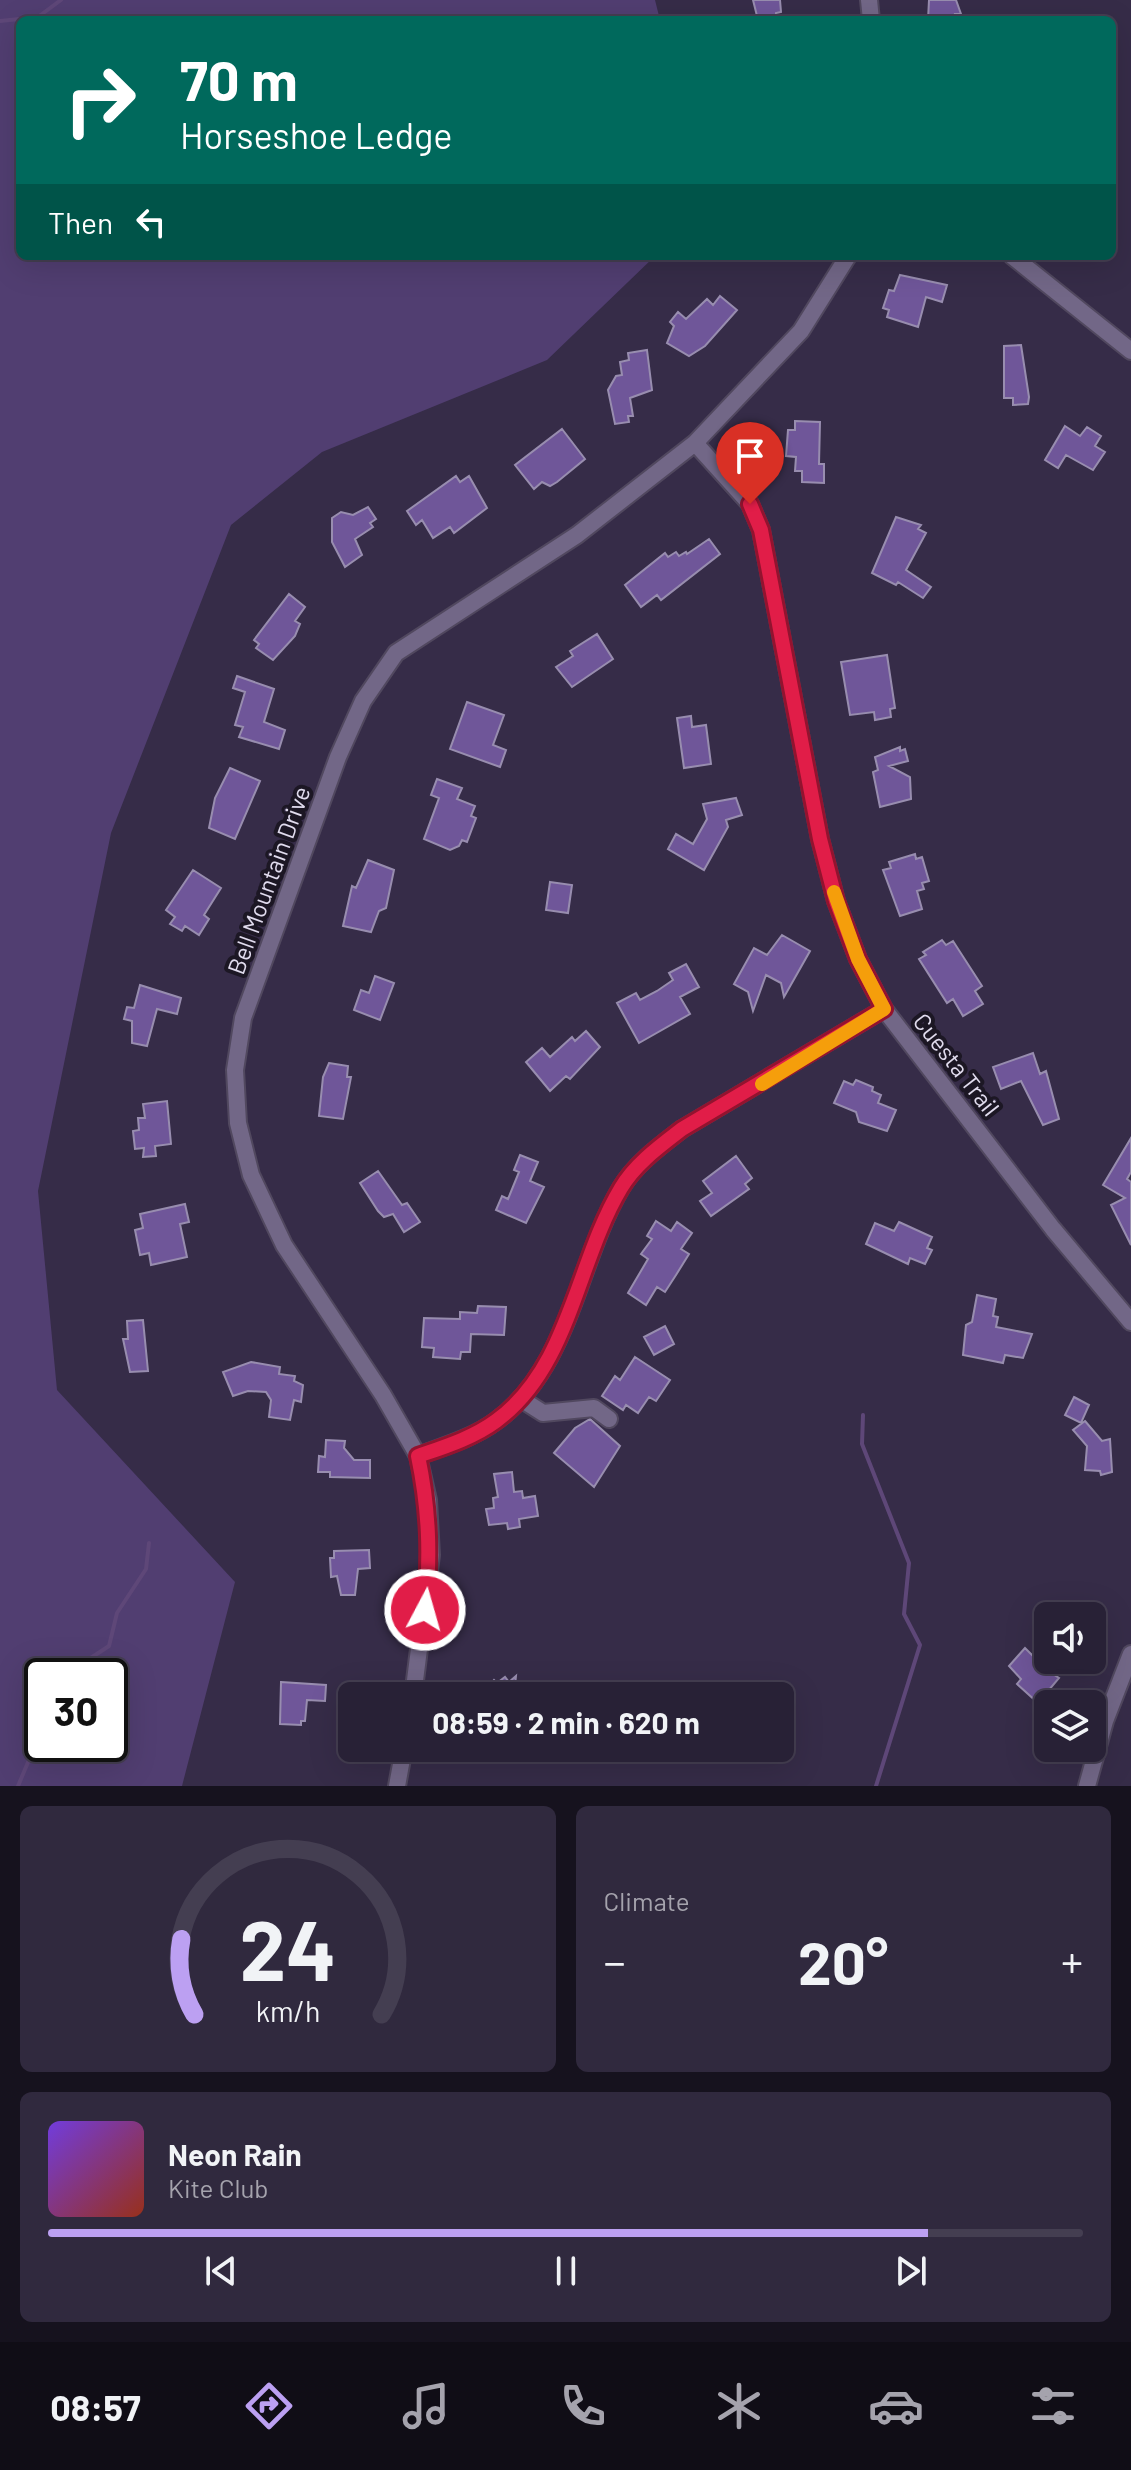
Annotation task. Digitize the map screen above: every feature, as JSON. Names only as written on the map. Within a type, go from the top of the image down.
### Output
[{"type":"street","name":"Bell Mountain Drive","points":[[415,1682],[431,1555],[428,1500],[418,1456],[383,1395],[284,1245],[251,1175],[238,1123],[235,1083],[243,1018],[338,757],[363,701],[396,653],[577,535],[695,443],[801,331],[845,260]]},
{"type":"street","points":[[1017,260],[1131,351]]},
{"type":"street","name":"Cuesta Trail","points":[[695,443],[750,504],[761,530],[826,863],[858,959],[884,1009],[1053,1229],[1131,1322]]},
{"type":"street","points":[[418,1456],[466,1438],[495,1422],[521,1399],[558,1339],[592,1244],[622,1185],[655,1150],[682,1129],[884,1009]]},
{"type":"street","points":[[521,1399],[543,1413],[594,1408],[609,1419]]},
{"type":"street","points":[[1087,1786],[1105,1721],[1131,1654]]},
{"type":"street","points":[[397,1786],[401,1762]]},
{"type":"shaded area","points":[[0,0],[655,0],[659,16],[16,16],[16,260],[651,260],[547,360],[322,452],[231,525],[111,833],[38,1191],[57,1390],[235,1582],[182,1786],[0,1786]]},
{"type":"building","points":[[753,0],[780,0],[781,12],[776,16],[757,16]]},
{"type":"building","points":[[929,0],[956,0],[961,14],[955,16],[928,16]]},
{"type":"building","points":[[900,275],[947,285],[942,302],[926,297],[918,327],[887,317],[889,310],[883,308],[889,290],[894,291]]},
{"type":"building","points":[[720,296],[737,310],[705,346],[689,356],[667,343],[674,326],[670,322],[678,312],[686,319],[707,299],[713,305]]},
{"type":"building","points":[[1021,345],[1029,397],[1028,404],[1013,405],[1013,398],[1004,398],[1004,346]]},
{"type":"building","points":[[647,350],[652,390],[630,398],[633,416],[628,416],[629,422],[615,424],[608,390],[616,376],[622,375],[620,362],[629,360],[628,353]]},
{"type":"building","points":[[795,421],[820,422],[819,464],[824,464],[824,483],[802,482],[802,471],[795,471],[796,457],[786,456],[788,430],[795,430]]},
{"type":"building","points":[[1065,426],[1080,436],[1087,427],[1101,436],[1095,446],[1105,452],[1093,470],[1066,455],[1058,468],[1045,460]]},
{"type":"building","points":[[562,429],[585,459],[557,482],[550,486],[542,482],[534,489],[515,465]]},
{"type":"building","points":[[456,476],[460,482],[469,476],[487,508],[454,533],[450,527],[433,538],[422,520],[416,525],[407,511]]},
{"type":"building","points":[[368,507],[376,519],[370,523],[373,527],[355,539],[362,555],[345,567],[332,542],[332,518],[341,512],[353,515]]},
{"type":"building","points":[[896,517],[921,525],[918,529],[926,533],[906,570],[931,587],[923,598],[898,582],[896,585],[872,573]]},
{"type":"building","points":[[709,539],[720,554],[661,600],[657,595],[641,607],[625,585],[665,553],[668,557],[676,552],[679,556],[687,554]]},
{"type":"building","points":[[289,594],[305,607],[295,621],[300,624],[295,636],[273,660],[256,648],[259,644],[254,640]]},
{"type":"building","points":[[597,634],[613,659],[572,687],[556,667],[573,656],[570,651]]},
{"type":"building","points":[[887,655],[895,708],[890,709],[891,717],[875,720],[874,712],[850,715],[841,662]]},
{"type":"building","points":[[237,676],[274,689],[264,722],[285,730],[279,749],[239,737],[243,727],[235,725],[245,692],[233,688]]},
{"type":"building","points":[[467,702],[504,715],[493,745],[506,750],[500,767],[450,749]]},
{"type":"building","points":[[691,716],[692,727],[706,725],[711,764],[684,768],[677,718]]},
{"type":"building","points":[[900,747],[900,751],[905,749],[908,761],[889,766],[910,777],[911,799],[880,807],[873,772],[878,770],[875,757]]},
{"type":"building","points":[[230,768],[260,781],[235,839],[209,828],[215,798]]},
{"type":"building","points":[[437,779],[462,788],[457,799],[475,806],[471,816],[476,818],[467,842],[462,840],[459,846],[450,850],[424,839],[439,798],[431,795]]},
{"type":"building","points":[[736,798],[742,815],[726,820],[728,827],[704,870],[668,849],[676,834],[693,844],[707,819],[703,804]]},
{"type":"building","points":[[915,854],[916,859],[922,857],[929,881],[922,883],[924,889],[917,891],[922,909],[900,916],[883,870],[891,868],[889,862]]},
{"type":"building","points":[[368,860],[394,870],[386,908],[379,911],[371,932],[343,926],[352,886],[356,888]]},
{"type":"building","points":[[193,870],[221,888],[204,915],[209,919],[199,935],[185,926],[182,931],[170,924],[175,917],[166,910]]},
{"type":"building","points":[[550,882],[572,885],[568,913],[546,910]]},
{"type":"building","points":[[782,935],[810,951],[784,997],[781,983],[766,975],[753,1011],[748,992],[734,984],[754,948],[767,955]]},
{"type":"building","points":[[942,940],[946,945],[953,941],[982,986],[975,991],[983,1004],[963,1016],[953,999],[947,1003],[919,959],[926,955],[923,952]]},
{"type":"building","points":[[686,964],[699,987],[680,997],[690,1014],[639,1043],[617,1003],[636,993],[640,1000],[657,991],[673,980],[669,973]]},
{"type":"building","points":[[375,976],[394,983],[380,1020],[354,1010],[361,990],[369,993]]},
{"type":"building","points":[[140,985],[181,998],[177,1014],[157,1009],[147,1046],[132,1043],[132,1021],[124,1019],[127,1007],[134,1008]]},
{"type":"building","points":[[586,1031],[600,1047],[570,1079],[566,1076],[550,1091],[526,1062],[542,1048],[550,1057],[572,1037],[575,1041]]},
{"type":"building","points":[[1033,1053],[1040,1074],[1046,1071],[1059,1119],[1043,1125],[1021,1081],[1001,1089],[993,1067]]},
{"type":"building","points":[[329,1063],[348,1066],[347,1077],[351,1077],[343,1119],[319,1116],[323,1077]]},
{"type":"building","points":[[856,1080],[873,1087],[872,1091],[881,1095],[878,1103],[896,1110],[887,1131],[859,1122],[856,1112],[834,1103],[844,1081],[853,1085]]},
{"type":"building","points":[[167,1101],[171,1144],[155,1146],[156,1156],[143,1157],[144,1148],[135,1149],[133,1131],[139,1130],[138,1118],[145,1118],[143,1104]]},
{"type":"building","points":[[1131,1138],[1131,1172],[1127,1179],[1131,1182],[1131,1245],[1111,1205],[1125,1198],[1103,1185]]},
{"type":"building","points":[[520,1155],[538,1162],[530,1181],[544,1187],[526,1223],[496,1210],[502,1196],[508,1199],[519,1172],[514,1170]]},
{"type":"building","points":[[736,1156],[752,1178],[745,1184],[749,1189],[711,1216],[700,1201],[712,1193],[703,1181]]},
{"type":"building","points":[[378,1171],[402,1205],[407,1203],[420,1222],[404,1232],[393,1214],[384,1217],[378,1211],[360,1183]]},
{"type":"building","points":[[185,1204],[189,1222],[180,1224],[187,1257],[151,1265],[149,1253],[140,1255],[135,1230],[143,1228],[140,1214]]},
{"type":"building","points":[[656,1221],[671,1231],[677,1222],[692,1233],[681,1249],[689,1254],[676,1275],[665,1292],[657,1287],[646,1305],[628,1293],[648,1259],[641,1254],[652,1239],[647,1236]]},
{"type":"building","points":[[899,1222],[932,1237],[927,1248],[932,1250],[925,1264],[910,1258],[908,1264],[866,1244],[875,1223],[894,1231]]},
{"type":"building","points":[[977,1295],[996,1299],[993,1316],[998,1317],[996,1327],[1032,1334],[1023,1358],[1005,1355],[1003,1363],[963,1355],[966,1325],[972,1322]]},
{"type":"building","points":[[478,1306],[506,1307],[504,1335],[471,1334],[470,1352],[461,1352],[460,1359],[433,1357],[434,1348],[422,1347],[424,1318],[460,1319],[460,1312],[477,1313]]},
{"type":"building","points":[[143,1320],[148,1371],[130,1372],[123,1339],[128,1339],[127,1321]]},
{"type":"building","points":[[665,1326],[674,1344],[654,1355],[644,1337]]},
{"type":"building","points":[[635,1357],[670,1380],[656,1401],[649,1397],[638,1413],[626,1405],[623,1410],[602,1396],[615,1376],[620,1380]]},
{"type":"building","points":[[251,1362],[280,1367],[279,1374],[295,1376],[294,1381],[303,1385],[301,1402],[294,1400],[290,1420],[269,1417],[271,1400],[266,1392],[248,1391],[233,1396],[223,1372]]},
{"type":"building","points":[[1074,1397],[1089,1405],[1081,1423],[1065,1415]]},
{"type":"building","points":[[590,1419],[620,1446],[594,1487],[554,1453],[575,1428]]},
{"type":"building","points":[[1085,1421],[1102,1441],[1110,1439],[1112,1472],[1101,1475],[1100,1471],[1085,1470],[1087,1446],[1073,1430]]},
{"type":"building","points":[[326,1440],[345,1441],[344,1448],[354,1460],[370,1460],[370,1478],[330,1477],[330,1472],[318,1472],[319,1456],[325,1457]]},
{"type":"building","points":[[512,1472],[514,1492],[522,1491],[523,1498],[535,1496],[538,1516],[519,1519],[520,1527],[508,1529],[507,1523],[489,1525],[486,1509],[494,1508],[493,1498],[498,1497],[494,1474]]},
{"type":"building","points":[[369,1550],[370,1568],[358,1569],[355,1595],[341,1595],[337,1576],[331,1577],[330,1558],[334,1558],[334,1551]]},
{"type":"building","points":[[1025,1648],[1034,1655],[1034,1674],[1053,1674],[1059,1678],[1049,1690],[1034,1690],[1034,1699],[1017,1684],[1021,1679],[1009,1666]]},
{"type":"building","points":[[281,1682],[326,1685],[325,1701],[307,1700],[305,1721],[301,1721],[301,1725],[280,1724]]},
{"type":"waterway","points":[[39,16],[61,0]]},
{"type":"waterway","points":[[0,21],[16,19]]},
{"type":"waterway","points":[[863,1415],[862,1444],[909,1563],[904,1614],[920,1645],[876,1786]]},
{"type":"waterway","points":[[91,1658],[109,1646],[117,1613],[146,1569],[149,1543]]},
{"type":"waterway","points":[[18,1786],[28,1762]]},
{"type":"slow traffic","points":[[762,1084],[884,1009],[858,959],[834,892]]},
{"type":"route","points":[[425,1610],[431,1555],[428,1500],[418,1456],[466,1438],[495,1422],[521,1399],[558,1339],[592,1244],[622,1185],[655,1150],[682,1129],[884,1009],[858,959],[836,901],[820,839],[761,530],[750,504]]}]
